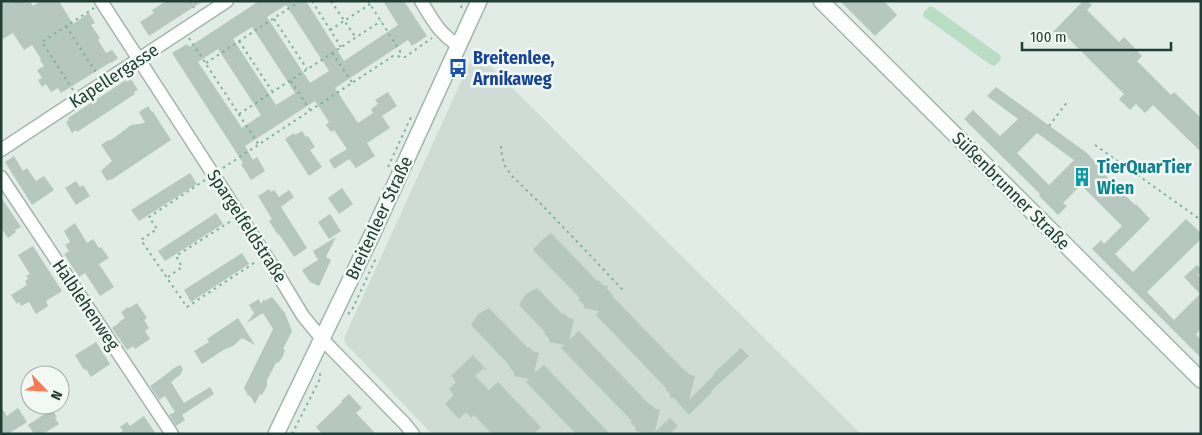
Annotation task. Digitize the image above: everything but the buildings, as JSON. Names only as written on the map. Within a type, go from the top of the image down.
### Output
[{"type":"street","name":"Kapellergasse","points":[[1,150],[227,1]]},
{"type":"street","points":[[421,1],[440,32],[458,46]]},
{"type":"street","name":"Breitenleer Straße","points":[[276,434],[379,219],[479,1]]},
{"type":"street","name":"Süßenbrunner Straße","points":[[821,1],[1201,380]]},
{"type":"street","name":"Spargelfeldstraße","points":[[102,2],[214,174],[303,316],[322,339],[413,434]]},
{"type":"street","name":"Halblehenweg","points":[[1,177],[172,434]]},
{"type":"path","points":[[15,1],[17,4],[22,1]]},
{"type":"path","points":[[190,1],[194,8]]},
{"type":"path","points":[[205,64],[300,1]]},
{"type":"path","points":[[312,1],[341,47]]},
{"type":"path","points":[[331,1],[356,38]]},
{"type":"path","points":[[368,1],[400,51],[400,57]]},
{"type":"path","points":[[330,30],[375,1]]},
{"type":"path","points":[[79,99],[42,42],[102,2]]},
{"type":"path","points":[[274,19],[307,70]]},
{"type":"path","points":[[239,114],[381,21]]},
{"type":"path","points":[[66,26],[103,83]]},
{"type":"path","points":[[186,34],[259,145]]},
{"type":"path","points":[[259,259],[187,307],[141,240],[158,229],[149,217],[393,56],[404,57],[436,35]]},
{"type":"path","points":[[239,41],[273,92]]},
{"type":"path","points":[[332,53],[352,83]]},
{"type":"path","points":[[291,80],[311,111]]},
{"type":"path","points":[[1049,126],[1068,101]]},
{"type":"path","points":[[1096,144],[1201,220]]},
{"type":"path","points":[[501,146],[505,166],[512,176],[623,290]]},
{"type":"path","points":[[167,278],[182,267],[176,256],[233,220]]},
{"type":"path","points":[[292,434],[320,379],[320,365]]},
{"type":"shaded area","points":[[475,51],[861,434],[432,434],[344,341]]},
{"type":"green space","points":[[930,6],[1000,55],[1000,61],[994,66],[991,65],[924,17],[924,12]]},
{"type":"place","name":"Breitenlee, Arnikaweg","points":[[458,68]]},
{"type":"place","name":"TierQuarTier Wien","points":[[1082,177]]}]
